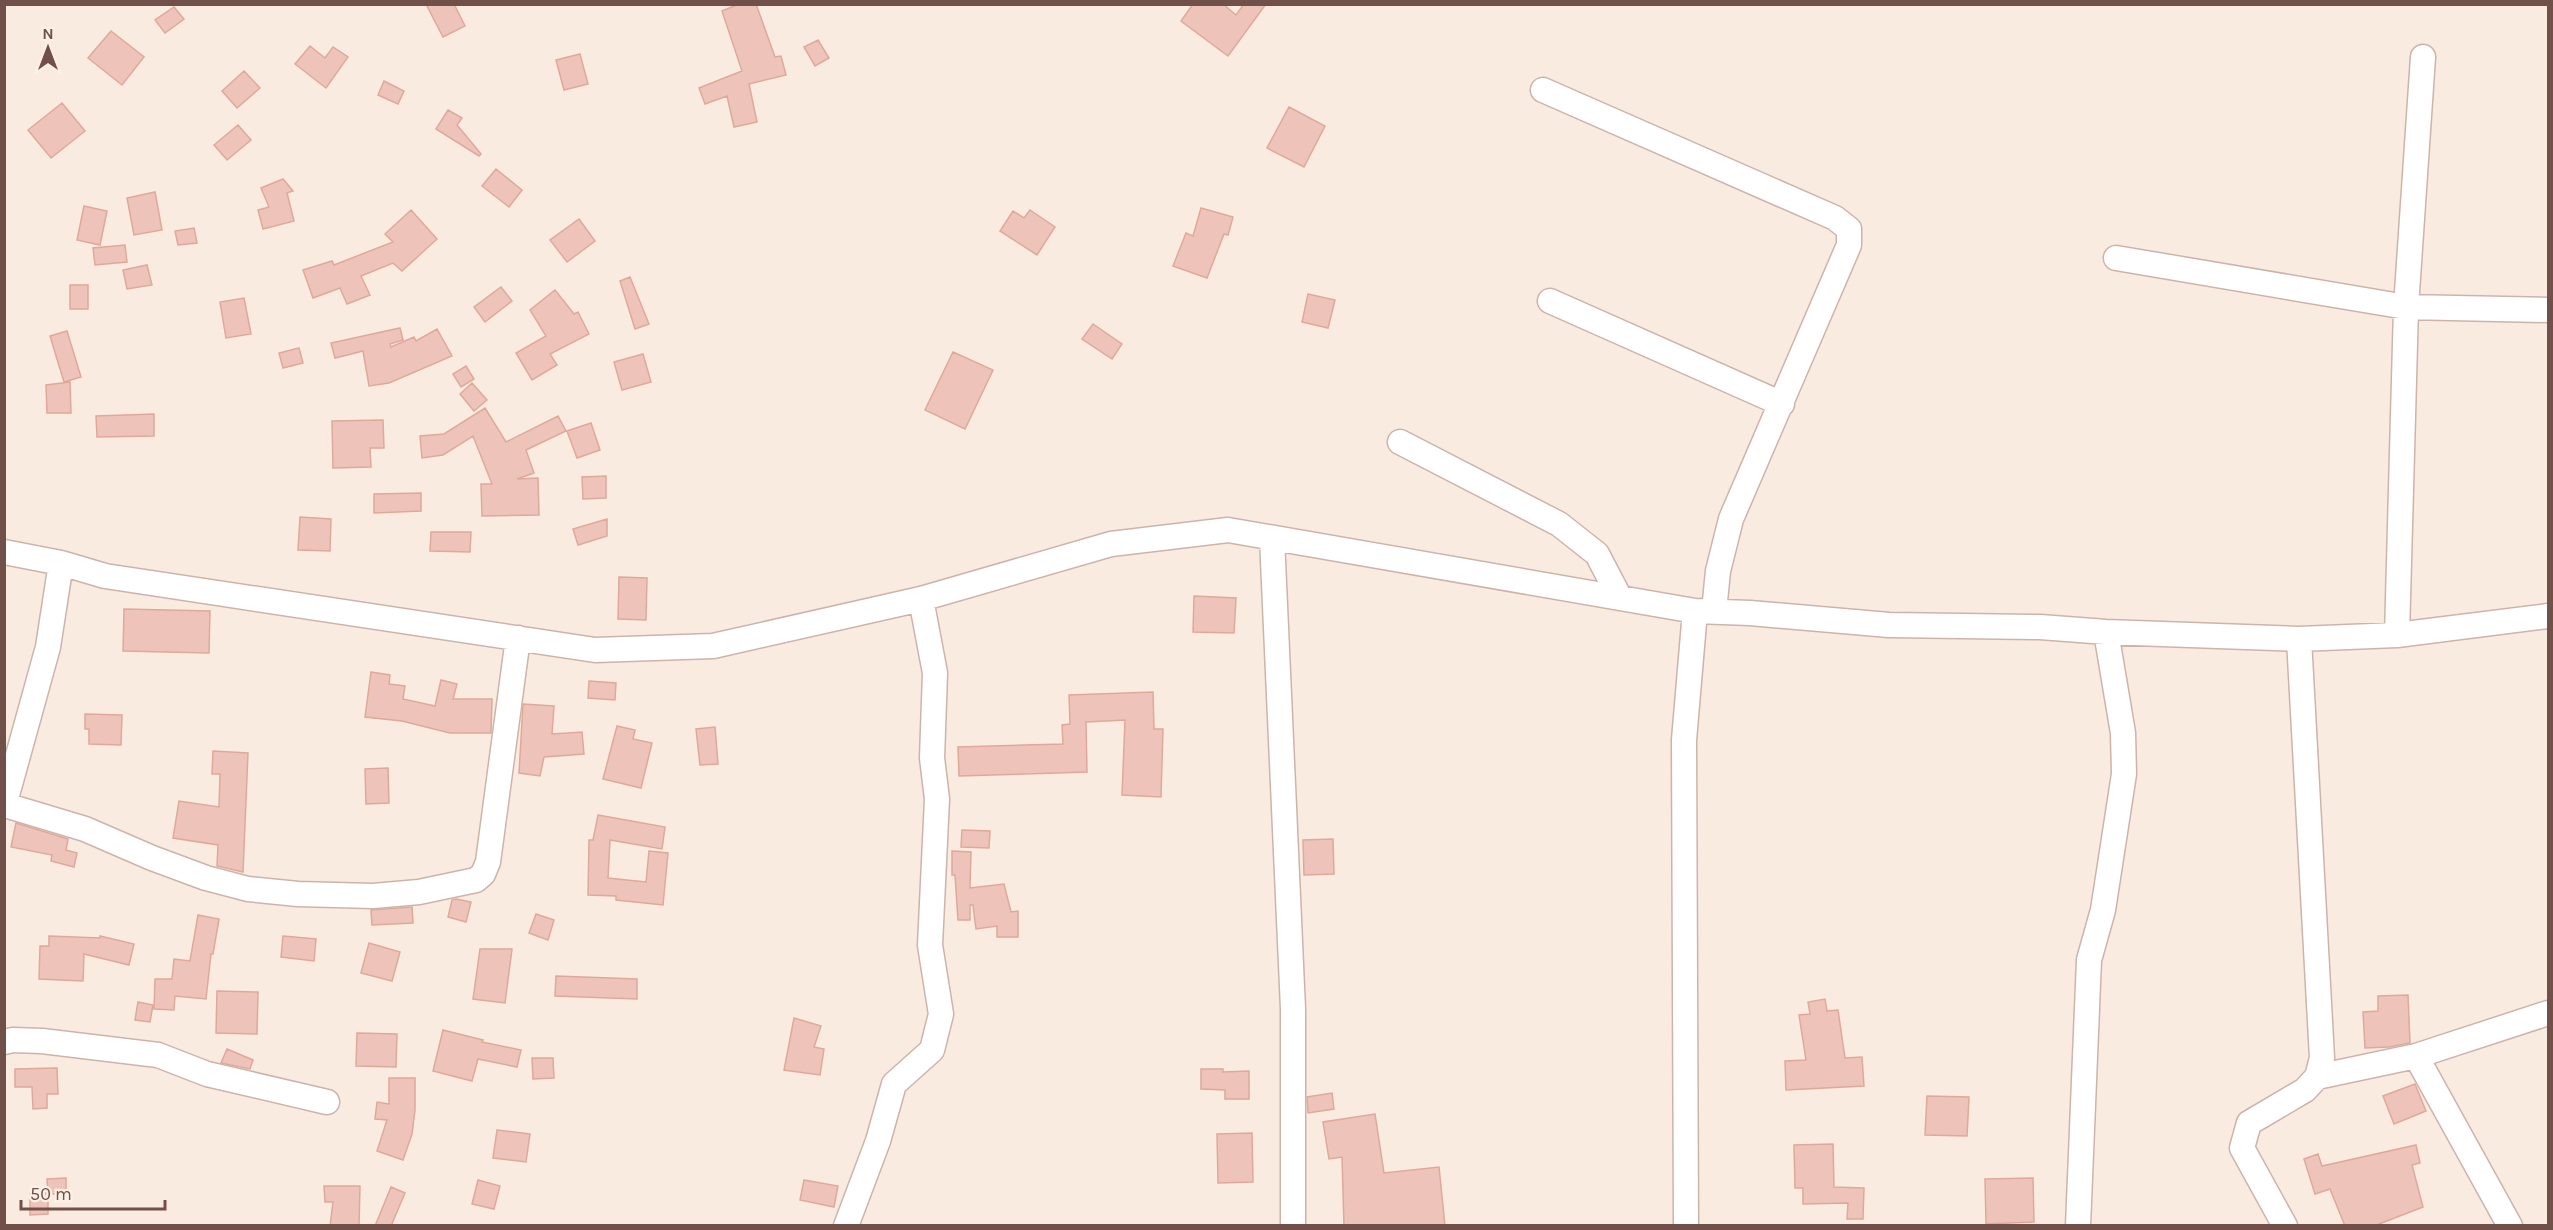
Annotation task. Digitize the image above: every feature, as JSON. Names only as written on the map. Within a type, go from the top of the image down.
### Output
[{"type":"street","points":[[2397,635],[2406,307],[2423,57]]},
{"type":"street","points":[[1543,90],[1834,218],[1849,229],[1849,245],[1731,519],[1718,571],[1704,611],[1684,740],[1686,1226]]},
{"type":"street","points":[[2116,258],[2406,307],[2548,310]]},
{"type":"street","points":[[1550,302],[1782,404]]},
{"type":"street","points":[[1400,442],[1559,524],[1597,554],[1620,598]]},
{"type":"street","points":[[4,552],[61,563],[105,576],[595,650],[713,646],[921,599],[1111,544],[1228,530],[1704,611],[1889,626],[2040,627],[2106,632],[2299,639],[2397,635],[2548,616]]},
{"type":"street","points":[[1272,538],[1293,1009],[1293,1226]]},
{"type":"street","points":[[61,563],[48,646],[5,805],[85,829],[206,878],[248,889],[373,896],[419,892],[476,880],[488,862],[518,638]]},
{"type":"street","points":[[846,1226],[878,1141],[894,1084],[932,1050],[940,1014],[930,945],[937,799],[932,759],[935,673],[921,599]]},
{"type":"street","points":[[2078,1226],[2089,960],[2103,910],[2124,774],[2123,733],[2106,632]]},
{"type":"street","points":[[2285,1226],[2242,1148],[2249,1123],[2306,1090],[2317,1077],[2322,1058],[2299,639]]},
{"type":"street","points":[[2317,1077],[2416,1056],[2548,1013]]},
{"type":"street","points":[[4,1042],[42,1041],[158,1055],[207,1074],[327,1102]]},
{"type":"street","points":[[2416,1056],[2510,1226]]},
{"type":"building","points":[[426,4],[454,4],[465,26],[443,37]]},
{"type":"building","points":[[739,4],[756,4],[775,57],[781,56],[786,75],[749,84],[757,122],[734,127],[727,96],[705,104],[699,88],[742,71],[722,11]]},
{"type":"building","points":[[1193,4],[1223,4],[1236,15],[1244,4],[1266,4],[1228,56],[1181,21]]},
{"type":"building","points":[[174,7],[184,19],[165,33],[155,20]]},
{"type":"building","points":[[111,31],[144,57],[122,85],[88,58]]},
{"type":"building","points":[[818,40],[829,58],[815,66],[804,47]]},
{"type":"building","points":[[310,46],[325,58],[333,47],[348,57],[326,88],[295,64]]},
{"type":"building","points":[[580,54],[588,84],[564,90],[556,60]]},
{"type":"building","points":[[244,71],[260,88],[237,108],[222,91]]},
{"type":"building","points":[[384,81],[404,91],[398,104],[378,95]]},
{"type":"building","points":[[62,103],[85,131],[51,158],[28,130]]},
{"type":"building","points":[[1289,107],[1325,126],[1304,167],[1267,148]]},
{"type":"building","points":[[448,110],[462,118],[457,125],[481,154],[479,156],[436,129]]},
{"type":"building","points":[[238,125],[251,140],[227,160],[214,145]]},
{"type":"building","points":[[496,169],[522,190],[509,207],[482,186]]},
{"type":"building","points":[[283,179],[293,191],[287,193],[294,221],[263,229],[258,210],[269,207],[261,188]]},
{"type":"building","points":[[155,192],[162,230],[134,235],[127,198]]},
{"type":"building","points":[[84,206],[107,211],[100,245],[77,240]]},
{"type":"building","points":[[1201,208],[1233,217],[1228,235],[1224,234],[1207,278],[1173,266],[1186,233],[1193,236]]},
{"type":"building","points":[[411,210],[437,239],[402,271],[393,263],[361,276],[370,295],[347,304],[340,288],[313,298],[303,270],[332,261],[334,265],[393,242],[385,234]]},
{"type":"building","points":[[1030,210],[1055,227],[1037,255],[1000,231],[1013,211],[1024,218]]},
{"type":"building","points":[[579,219],[595,241],[567,262],[550,240]]},
{"type":"building","points":[[194,228],[197,243],[178,245],[175,231]]},
{"type":"building","points":[[125,245],[127,262],[95,265],[93,248]]},
{"type":"building","points":[[147,265],[152,285],[127,289],[123,270]]},
{"type":"building","points":[[630,277],[649,324],[635,329],[620,281]]},
{"type":"building","points":[[70,285],[88,285],[88,309],[70,309]]},
{"type":"building","points":[[501,287],[512,301],[485,322],[474,307]]},
{"type":"building","points":[[555,290],[574,314],[578,312],[589,334],[550,354],[557,365],[532,380],[516,353],[546,336],[530,310]]},
{"type":"building","points":[[1308,294],[1335,300],[1328,328],[1302,322]]},
{"type":"building","points":[[244,298],[251,334],[226,338],[220,302]]},
{"type":"building","points":[[1093,324],[1122,344],[1112,359],[1082,339]]},
{"type":"building","points":[[400,328],[403,340],[390,344],[391,347],[414,337],[416,341],[437,329],[452,356],[389,383],[369,386],[363,351],[335,358],[331,343]]},
{"type":"building","points":[[67,331],[81,377],[64,382],[50,336]]},
{"type":"building","points":[[299,348],[303,363],[283,368],[279,353]]},
{"type":"building","points":[[953,352],[993,370],[965,429],[925,410]]},
{"type":"building","points":[[643,354],[651,382],[622,390],[614,362]]},
{"type":"building","points":[[466,366],[474,379],[461,387],[453,374]]},
{"type":"building","points":[[70,382],[71,413],[47,413],[46,385]]},
{"type":"building","points":[[472,383],[487,400],[474,411],[460,394]]},
{"type":"building","points":[[485,408],[506,442],[558,416],[566,431],[526,450],[534,473],[517,479],[538,478],[539,515],[482,516],[481,484],[492,484],[473,436],[443,455],[422,458],[420,436],[444,434]]},
{"type":"building","points":[[154,414],[154,436],[97,437],[96,416]]},
{"type":"building","points":[[383,420],[384,448],[370,448],[371,467],[333,468],[332,421]]},
{"type":"building","points":[[591,423],[600,450],[577,458],[567,431]]},
{"type":"building","points":[[606,476],[606,498],[583,499],[582,477]]},
{"type":"building","points":[[421,493],[421,511],[374,513],[374,494]]},
{"type":"building","points":[[300,517],[331,519],[330,551],[298,550]]},
{"type":"building","points":[[607,519],[607,536],[578,545],[573,529]]},
{"type":"building","points":[[431,532],[471,532],[470,552],[430,551]]},
{"type":"building","points":[[619,577],[647,578],[646,620],[618,619]]},
{"type":"building","points":[[1194,596],[1236,598],[1234,633],[1193,632]]},
{"type":"building","points":[[124,609],[210,611],[209,653],[123,651]]},
{"type":"building","points":[[371,672],[390,675],[389,684],[405,686],[403,699],[435,706],[441,680],[457,684],[453,699],[492,699],[491,733],[450,733],[402,721],[365,717]]},
{"type":"building","points":[[589,681],[616,683],[615,700],[588,698]]},
{"type":"building","points":[[1153,692],[1154,729],[1163,729],[1161,797],[1122,795],[1125,720],[1086,722],[1087,772],[959,776],[958,747],[1063,744],[1062,725],[1070,724],[1069,695]]},
{"type":"building","points":[[523,704],[554,706],[552,734],[582,732],[584,754],[544,757],[540,776],[519,773]]},
{"type":"building","points":[[85,714],[122,715],[121,745],[89,744],[89,729],[85,729]]},
{"type":"building","points":[[617,726],[635,730],[633,739],[652,743],[641,788],[603,779]]},
{"type":"building","points":[[715,727],[718,764],[700,765],[696,729]]},
{"type":"building","points":[[213,751],[248,753],[243,872],[217,866],[218,845],[173,838],[179,801],[219,807],[220,774],[212,774]]},
{"type":"building","points":[[388,768],[389,803],[366,804],[365,769]]},
{"type":"building","points":[[598,815],[665,827],[662,849],[610,840],[608,878],[646,882],[649,851],[668,853],[663,905],[616,900],[616,896],[588,895],[589,840],[593,840]]},
{"type":"building","points":[[16,823],[68,839],[66,850],[77,853],[74,867],[51,861],[52,855],[11,847]]},
{"type":"building","points":[[962,830],[990,831],[989,848],[961,847]]},
{"type":"building","points":[[1333,839],[1334,874],[1304,875],[1303,840]]},
{"type":"building","points":[[952,851],[971,852],[970,888],[1004,884],[1011,912],[1018,911],[1018,937],[997,937],[997,926],[976,929],[973,905],[970,905],[970,920],[958,920],[955,875],[952,875]]},
{"type":"building","points":[[452,900],[471,902],[466,922],[448,917]]},
{"type":"building","points":[[412,907],[413,923],[372,925],[371,910]]},
{"type":"building","points":[[536,914],[554,920],[548,940],[529,933]]},
{"type":"building","points":[[198,915],[219,919],[213,954],[211,954],[206,999],[175,996],[174,1010],[154,1009],[155,979],[172,979],[174,959],[190,961]]},
{"type":"building","points":[[49,936],[100,938],[100,936],[134,944],[129,965],[84,954],[83,981],[39,979],[40,946],[49,946]]},
{"type":"building","points":[[283,936],[316,939],[314,961],[281,957]]},
{"type":"building","points":[[369,943],[400,952],[392,981],[361,973]]},
{"type":"building","points":[[480,949],[512,949],[505,1003],[473,999]]},
{"type":"building","points":[[556,976],[637,979],[637,999],[555,996]]},
{"type":"building","points":[[217,991],[258,992],[257,1034],[216,1033]]},
{"type":"building","points":[[2408,995],[2410,1043],[2365,1048],[2363,1012],[2378,1011],[2378,996]]},
{"type":"building","points":[[1825,999],[1827,1011],[1838,1010],[1845,1058],[1862,1057],[1864,1086],[1786,1090],[1785,1061],[1806,1060],[1799,1015],[1810,1014],[1808,1002]]},
{"type":"building","points":[[138,1002],[153,1005],[150,1022],[135,1020]]},
{"type":"building","points":[[794,1018],[821,1026],[814,1047],[824,1049],[820,1075],[784,1070]]},
{"type":"building","points":[[443,1030],[483,1040],[482,1042],[521,1050],[517,1067],[478,1059],[472,1081],[433,1071]]},
{"type":"building","points":[[357,1033],[397,1034],[396,1067],[356,1066]]},
{"type":"building","points":[[227,1049],[253,1060],[250,1069],[221,1063]]},
{"type":"building","points":[[532,1058],[553,1058],[554,1078],[533,1079]]},
{"type":"building","points":[[57,1068],[58,1094],[47,1094],[47,1108],[33,1109],[32,1087],[15,1087],[15,1069]]},
{"type":"building","points":[[1201,1069],[1223,1069],[1223,1072],[1249,1071],[1249,1099],[1225,1099],[1225,1090],[1201,1089]]},
{"type":"building","points":[[389,1078],[415,1078],[412,1134],[403,1160],[377,1151],[387,1120],[375,1119],[377,1102],[389,1104]]},
{"type":"building","points":[[2415,1084],[2426,1111],[2394,1124],[2383,1096]]},
{"type":"building","points":[[1332,1093],[1334,1109],[1308,1113],[1307,1097]]},
{"type":"building","points":[[1927,1096],[1969,1097],[1967,1136],[1925,1135]]},
{"type":"building","points":[[1375,1114],[1384,1173],[1439,1167],[1445,1226],[1344,1226],[1342,1157],[1329,1159],[1323,1122]]},
{"type":"building","points":[[497,1130],[530,1134],[526,1162],[493,1158]]},
{"type":"building","points":[[1252,1133],[1253,1182],[1218,1183],[1217,1134]]},
{"type":"building","points":[[1833,1144],[1834,1187],[1864,1188],[1863,1219],[1847,1219],[1848,1203],[1803,1204],[1803,1188],[1795,1188],[1794,1145]]},
{"type":"building","points":[[2416,1145],[2420,1163],[2412,1165],[2423,1207],[2374,1226],[2345,1226],[2330,1189],[2315,1194],[2304,1159],[2318,1154],[2322,1166]]},
{"type":"building","points":[[66,1178],[66,1194],[48,1194],[47,1179]]},
{"type":"building","points":[[2033,1178],[2034,1222],[1986,1224],[1985,1179]]},
{"type":"building","points":[[478,1180],[500,1186],[494,1209],[472,1204]]},
{"type":"building","points":[[804,1180],[838,1186],[834,1207],[800,1200]]},
{"type":"building","points":[[324,1186],[360,1186],[359,1226],[330,1226],[333,1202],[325,1202]]},
{"type":"building","points":[[391,1187],[405,1193],[391,1226],[375,1226]]},
{"type":"building","points":[[30,1193],[48,1193],[48,1214],[30,1215]]}]
